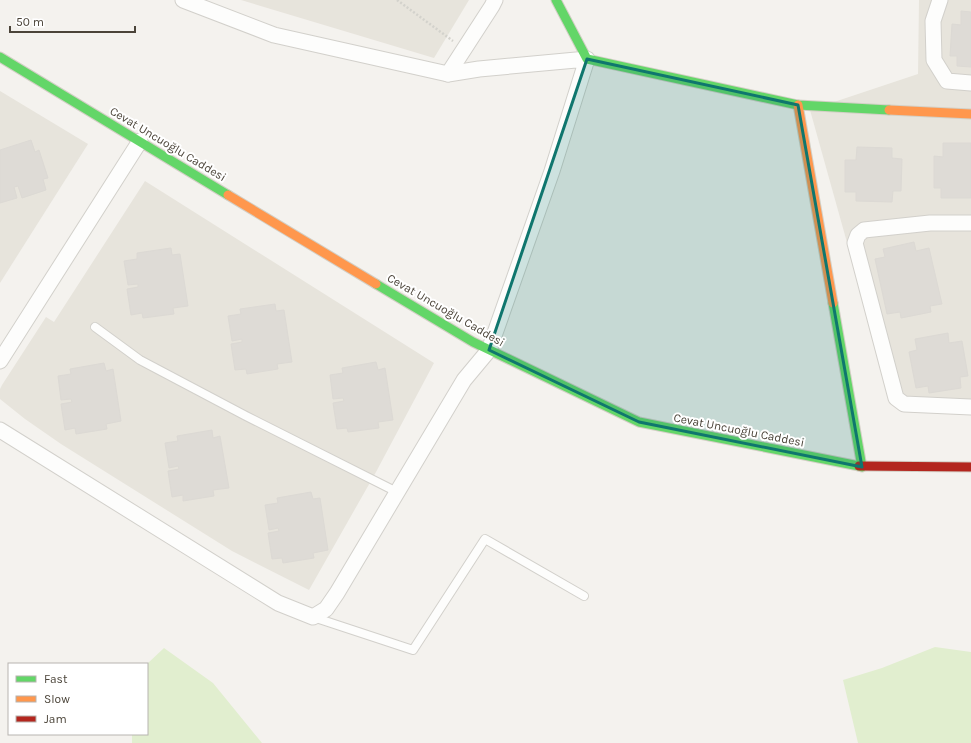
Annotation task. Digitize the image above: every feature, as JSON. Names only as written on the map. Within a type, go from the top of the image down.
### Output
[{"type":"street","points":[[183,0],[274,35],[448,74],[479,69],[587,59],[798,105],[971,114]]},
{"type":"street","points":[[448,74],[495,0]]},
{"type":"street","points":[[0,430],[278,604],[313,617],[326,609],[464,380],[489,350],[552,171],[587,59],[556,0]]},
{"type":"street","points":[[940,0],[933,21],[934,60],[947,81],[971,83]]},
{"type":"street","name":"Cevat Uncuoğlu Caddesi","points":[[0,57],[473,342],[639,422],[862,467],[971,467]]},
{"type":"street","points":[[798,105],[862,467]]},
{"type":"street","points":[[0,361],[140,141]]},
{"type":"street","points":[[971,223],[930,223],[864,230],[858,235],[855,243],[896,398],[904,404],[971,407]]},
{"type":"lane","points":[[95,328],[140,360],[246,416],[397,492]]},
{"type":"lane","points":[[313,617],[413,650],[486,539],[584,596]]},
{"type":"path","points":[[397,0],[465,49]]},
{"type":"highlighted area","points":[[587,59],[798,105],[862,467],[639,422],[489,350]]},
{"type":"shaded area","points":[[241,0],[469,0],[434,58]]},
{"type":"shaded area","points":[[919,0],[971,0],[971,415],[891,400],[810,110],[918,74]]},
{"type":"shaded area","points":[[0,91],[88,144],[0,283]]},
{"type":"shaded area","points":[[145,181],[434,363],[376,472],[309,590],[232,551],[61,444],[25,419],[0,399],[0,389],[2,385],[46,317],[54,322]]},
{"type":"green space","points":[[935,647],[971,652],[971,743],[858,743],[843,680],[882,668]]},
{"type":"green space","points":[[164,648],[213,683],[262,743],[132,743],[132,735],[148,735],[148,663]]},
{"type":"building","points":[[961,11],[971,12],[971,67],[957,66],[957,56],[950,56],[952,24],[961,25]]},
{"type":"building","points":[[31,140],[35,152],[39,150],[48,178],[43,179],[46,190],[22,198],[18,186],[14,187],[17,198],[0,203],[0,150]]},
{"type":"building","points":[[943,143],[971,143],[971,198],[941,198],[941,188],[934,188],[934,156],[943,157]]},
{"type":"building","points":[[857,147],[892,148],[892,158],[902,159],[901,191],[893,191],[892,202],[856,201],[856,192],[845,192],[845,160],[856,160]]},
{"type":"building","points":[[914,242],[916,251],[929,248],[942,304],[930,306],[931,312],[901,318],[900,312],[887,314],[875,259],[885,257],[883,249]]},
{"type":"building","points":[[171,248],[172,255],[180,254],[188,306],[173,308],[174,314],[143,318],[142,313],[131,315],[127,289],[138,287],[138,284],[128,285],[124,261],[137,259],[137,253]]},
{"type":"building","points":[[275,304],[276,311],[284,310],[292,362],[277,364],[278,369],[247,374],[246,369],[235,370],[231,344],[242,342],[242,339],[232,341],[228,316],[241,314],[240,309]]},
{"type":"building","points":[[948,333],[949,343],[962,341],[968,376],[960,377],[961,388],[929,393],[928,386],[916,388],[909,352],[917,350],[915,339]]},
{"type":"building","points":[[376,362],[378,370],[385,368],[393,420],[378,422],[379,428],[348,432],[347,428],[337,429],[333,403],[344,401],[343,398],[333,399],[330,375],[343,373],[342,368]]},
{"type":"building","points":[[104,363],[106,371],[113,369],[121,421],[106,424],[107,429],[76,434],[75,428],[65,430],[61,404],[72,402],[71,399],[61,400],[58,376],[71,374],[70,369]]},
{"type":"building","points":[[212,430],[213,438],[220,436],[229,488],[213,490],[214,496],[183,501],[183,495],[172,497],[168,471],[179,469],[178,466],[169,468],[165,443],[178,441],[177,436]]},
{"type":"building","points":[[311,492],[313,499],[320,498],[328,550],[313,553],[314,558],[283,563],[282,558],[272,559],[268,533],[279,531],[278,528],[269,530],[265,505],[278,503],[277,498]]},
{"type":"traffic: fast","points":[[556,0],[587,59],[798,105],[889,110]]},
{"type":"traffic: fast","points":[[0,57],[228,195]]},
{"type":"traffic: fast","points":[[376,284],[473,342],[639,422],[859,466]]},
{"type":"traffic: fast","points":[[833,303],[862,467]]},
{"type":"traffic: slow","points":[[798,105],[833,303]]},
{"type":"traffic: slow","points":[[889,110],[971,114]]},
{"type":"traffic: slow","points":[[228,195],[376,284]]},
{"type":"traffic: jam","points":[[859,466],[971,467]]}]
